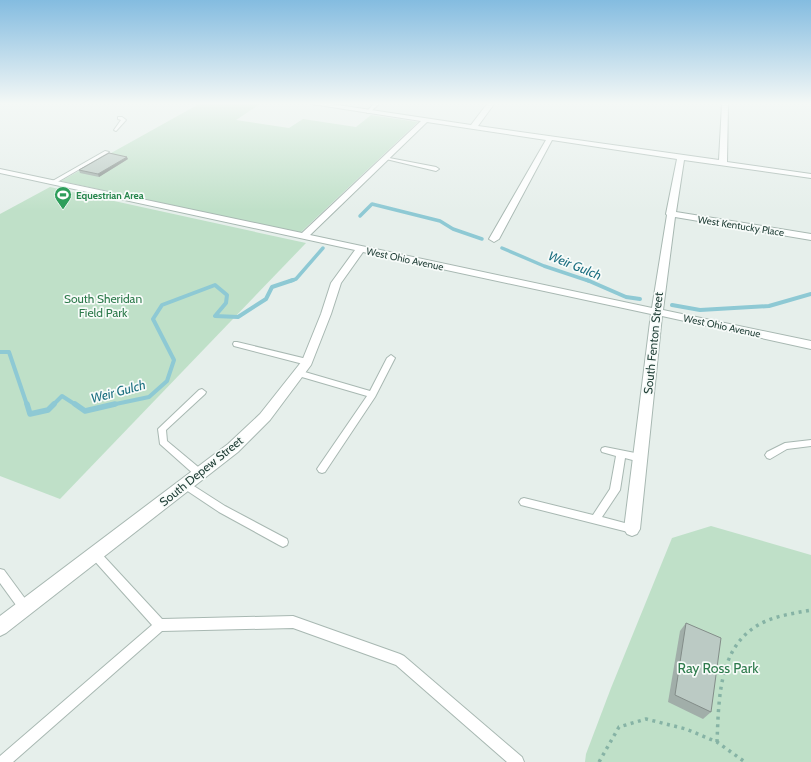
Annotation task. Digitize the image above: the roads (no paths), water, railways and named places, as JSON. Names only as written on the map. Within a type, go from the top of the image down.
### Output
[{"type":"street","points":[[303,237],[405,140]]},
{"type":"street","points":[[494,239],[549,140]]},
{"type":"street","points":[[560,140],[811,176]]},
{"type":"street","points":[[723,163],[724,140]]},
{"type":"street","name":"South Fenton Street","points":[[632,529],[658,312],[660,283],[680,158]]},
{"type":"street","name":"West Ohio Avenue","points":[[0,171],[360,250],[811,345]]},
{"type":"street","name":"West Kentucky Place","points":[[670,214],[811,237]]},
{"type":"street","name":"South Depew Street","points":[[0,627],[233,448],[265,416],[307,362],[326,314],[336,283],[360,250]]},
{"type":"lane","points":[[52,183],[106,152]]},
{"type":"lane","points":[[386,158],[436,168]]},
{"type":"lane","points":[[237,344],[307,362]]},
{"type":"lane","points":[[322,469],[372,395],[391,358]]},
{"type":"lane","points":[[298,373],[372,395]]},
{"type":"lane","points":[[200,474],[162,442],[162,429],[202,392]]},
{"type":"lane","points":[[770,455],[785,446],[811,443]]},
{"type":"lane","points":[[605,450],[640,458]]},
{"type":"lane","points":[[595,520],[615,490],[621,454]]},
{"type":"lane","points":[[186,485],[222,509],[283,542]]},
{"type":"lane","points":[[524,502],[632,529]]},
{"type":"lane","points":[[95,554],[160,625]]},
{"type":"lane","points":[[0,574],[25,608]]},
{"type":"lane","points":[[3,762],[160,625],[293,622],[400,660],[517,762]]},
{"type":"waterway","name":"Weir Gulch","points":[[360,216],[372,204],[440,221],[453,229],[482,239]]},
{"type":"waterway","name":"Weir Gulch","points":[[111,405],[149,397],[167,381],[174,360],[153,319],[162,305],[215,285],[227,295],[226,303],[215,316],[238,317],[266,299],[272,287],[296,279],[323,248]]},
{"type":"waterway","name":"Weir Gulch","points":[[502,248],[544,266],[589,281]]},
{"type":"waterway","name":"Weir Gulch","points":[[587,280],[626,297],[640,299]]},
{"type":"waterway","name":"Weir Gulch","points":[[672,305],[700,310],[769,306],[811,294]]},
{"type":"waterway","name":"Weir Gulch","points":[[0,352],[9,352],[27,405]]},
{"type":"waterway","name":"Weir Gulch","points":[[27,404],[30,414],[48,410],[62,396],[76,405]]},
{"type":"waterway","name":"Weir Gulch","points":[[75,404],[85,411],[115,404]]},
{"type":"place","name":"Equestrian Area","points":[[63,210]]},
{"type":"park label","name":"South Sheridan Field Park","points":[[103,305]]},
{"type":"park label","name":"Ray Ross Park","points":[[718,668]]}]
